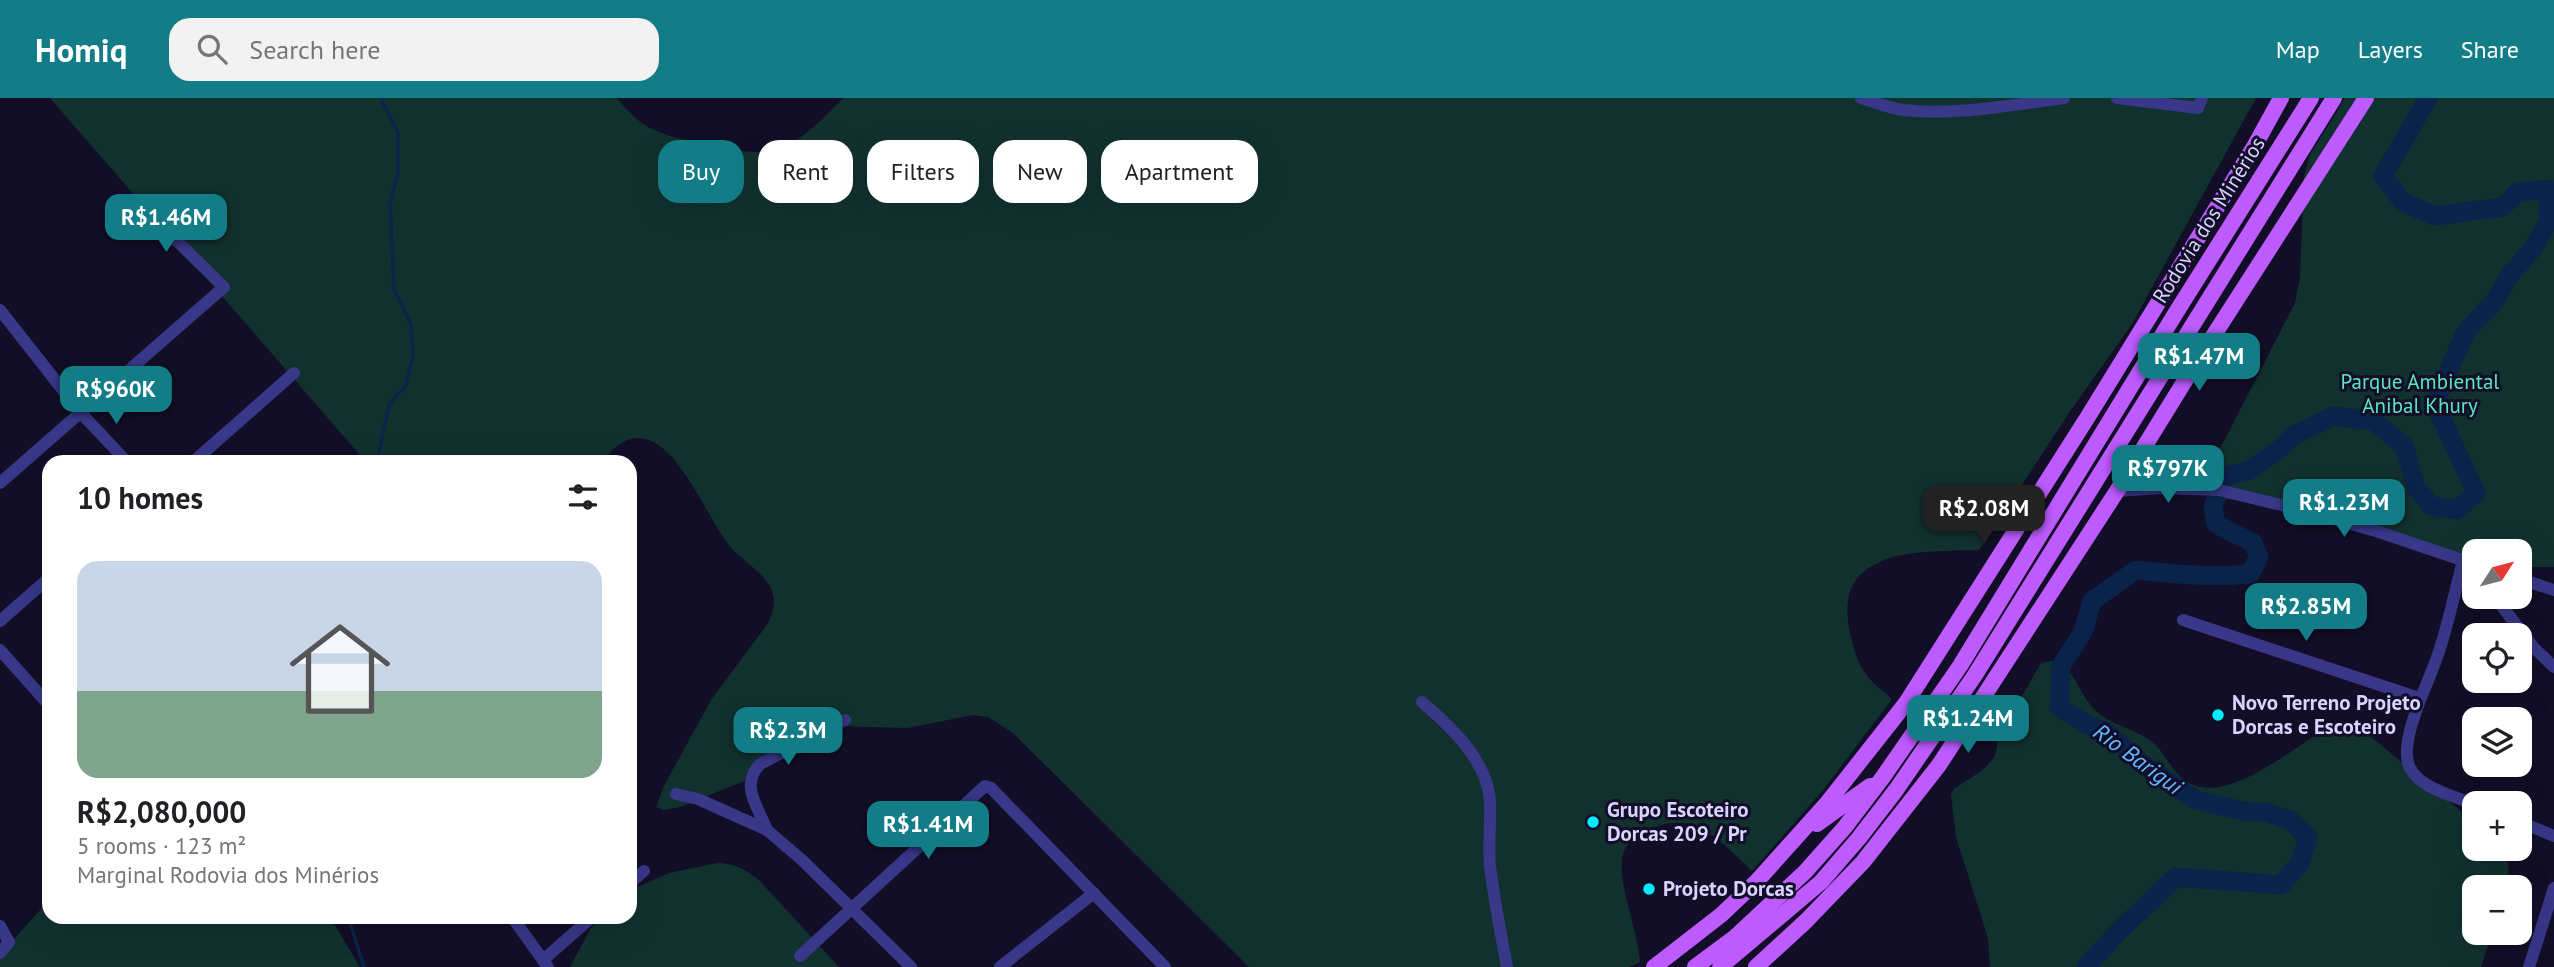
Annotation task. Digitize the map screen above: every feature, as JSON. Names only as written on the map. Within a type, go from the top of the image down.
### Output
[{"type":"main road","points":[[1654,967],[1721,915],[1758,881],[1797,839],[1875,743],[1920,682],[2089,415],[2254,147],[2281,98]]},
{"type":"main road","name":"Rodovia dos Minérios","points":[[1695,967],[1734,938],[1805,872],[1845,827],[1883,777],[1960,666],[2311,98]]},
{"type":"main road","name":"Rodovia dos Minérios","points":[[1720,967],[1821,882],[1860,838],[1896,789],[1975,675],[2334,98]]},
{"type":"main road","points":[[1756,967],[1835,892],[1915,799],[1939,765],[2117,491],[2366,98]]},
{"type":"main road","points":[[2177,311],[2212,215]]},
{"type":"main road","points":[[2178,348],[2252,277]]},
{"type":"main road","points":[[1797,839],[1883,777]]},
{"type":"street","points":[[1861,98],[1900,109],[1932,111],[1967,110],[2064,98]]},
{"type":"street","points":[[2117,98],[2200,103]]},
{"type":"street","points":[[0,483],[224,287],[178,242],[122,202]]},
{"type":"street","points":[[0,310],[81,413],[120,455]]},
{"type":"street","points":[[0,333],[11,324]]},
{"type":"street","points":[[201,455],[294,373]]},
{"type":"street","points":[[2117,491],[2161,488],[2219,490],[2306,511],[2462,561]]},
{"type":"street","points":[[2532,583],[2554,590]]},
{"type":"street","points":[[0,621],[42,584]]},
{"type":"street","points":[[2462,587],[2436,660],[2419,698],[2407,752],[2408,765],[2425,784],[2462,799]]},
{"type":"street","points":[[2504,609],[2533,647],[2554,667]]},
{"type":"street","points":[[2183,621],[2419,698]]},
{"type":"street","points":[[0,649],[42,697]]},
{"type":"street","points":[[1422,702],[1460,738],[1484,777],[1490,799],[1490,863],[1507,967]]},
{"type":"street","points":[[767,830],[749,783],[751,773],[760,764],[845,720]]},
{"type":"street","points":[[800,956],[985,786],[991,788],[1165,967]]},
{"type":"street","points":[[676,794],[698,799],[767,830],[802,860],[911,967]]},
{"type":"street","points":[[2532,827],[2554,836]]},
{"type":"street","points":[[637,877],[644,871]]},
{"type":"street","points":[[2529,967],[2554,888]]},
{"type":"street","points":[[1000,967],[1094,894]]},
{"type":"street","points":[[517,924],[545,963],[585,924]]},
{"type":"street","points":[[0,926],[9,942],[0,953]]},
{"type":"green space","points":[[50,98],[616,98],[648,127],[685,140],[658,140],[658,203],[744,203],[744,151],[758,152],[758,203],[853,203],[853,140],[796,140],[843,98],[2256,98],[2132,324],[2069,413],[1979,550],[1932,551],[1897,556],[1874,565],[1856,580],[1851,589],[1847,611],[1855,653],[1868,677],[1892,699],[1824,789],[1752,871],[1716,838],[1691,825],[1661,825],[1633,840],[1624,851],[1622,871],[1640,962],[1629,967],[1249,967],[1013,733],[988,717],[973,715],[908,728],[835,726],[744,781],[680,807],[664,810],[656,807],[664,786],[711,700],[769,622],[773,611],[773,595],[769,584],[728,544],[691,482],[676,461],[659,445],[641,438],[622,443],[609,455],[360,455]]},
{"type":"green space","name":"Parque Ambiental Anibal Khury","points":[[2345,98],[2554,98],[2554,567],[2532,567],[2532,539],[2462,539],[2462,556],[2299,508],[2218,498],[2208,490],[2207,479],[2200,477],[2223,443],[2295,303],[2300,277],[2304,176],[2310,155]]},
{"type":"green space","points":[[2057,660],[2069,671],[2095,710],[2151,741],[2181,777],[2203,787],[2222,786],[2242,780],[2334,725],[2348,724],[2370,736],[2462,812],[2462,861],[2507,861],[2508,875],[2462,875],[2462,945],[2488,945],[2481,967],[1990,967],[1988,938],[1956,837],[1951,795],[1954,789],[1983,769],[1994,757],[1997,740],[2041,663]]},
{"type":"green space","points":[[717,863],[740,868],[760,881],[839,967],[570,967],[595,924],[637,924],[637,887],[669,873]]},
{"type":"green space","points":[[42,908],[42,924],[334,924],[360,967],[0,967],[0,957]]},
{"type":"waterway","points":[[378,455],[389,405],[406,385],[413,355],[411,324],[394,289],[390,204],[398,173],[398,133],[381,98]]},
{"type":"waterway","name":"Rio Barigui","points":[[2224,477],[2250,470],[2294,435],[2333,416],[2374,421],[2404,446],[2416,487],[2431,506],[2457,510],[2476,493],[2439,413],[2439,393],[2466,331],[2494,302],[2509,276],[2534,247],[2548,222],[2549,189],[2518,192],[2502,207],[2435,216],[2403,202],[2383,176],[2428,98]]},
{"type":"waterway","name":"Rio Barigui","points":[[2086,967],[2119,931],[2176,877],[2281,885],[2300,863],[2308,838],[2291,821],[2266,812],[2248,812],[2196,800],[2144,765],[2106,731],[2088,725],[2059,707],[2061,666],[2083,632],[2092,601],[2136,570],[2207,576],[2250,574],[2259,557],[2253,543],[2216,524],[2213,508],[2216,498]]},
{"type":"waterway","points":[[350,924],[364,967]]},
{"type":"place","name":"Novo Terreno Projeto Dorcas e Escoteiro","points":[[2218,715]]},
{"type":"place","name":"Grupo Escoteiro Dorcas 209 / Pr","points":[[1593,822]]},
{"type":"place","name":"Projeto Dorcas","points":[[1649,889]]}]
